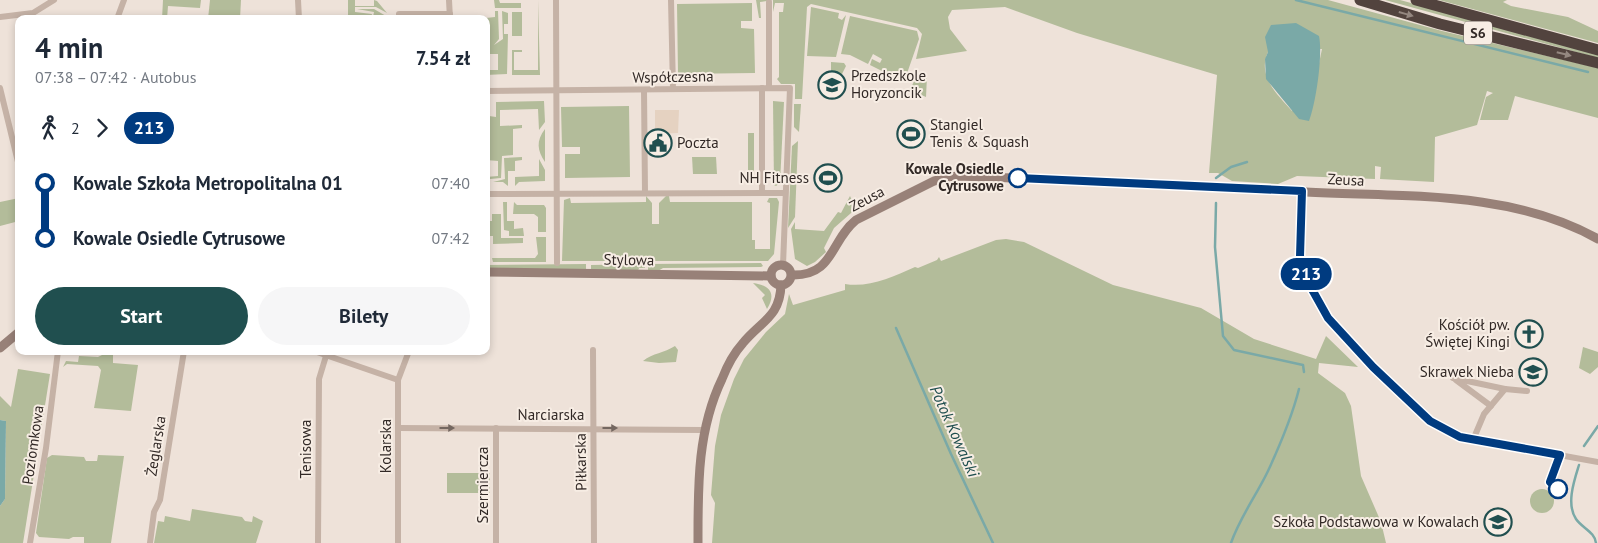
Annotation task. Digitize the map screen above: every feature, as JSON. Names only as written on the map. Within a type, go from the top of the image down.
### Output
[{"type":"highway","name":"S6","points":[[1360,0],[1440,24],[1598,63]]},
{"type":"highway","name":"S6","points":[[1416,0],[1598,50]]},
{"type":"street","points":[[0,16],[33,13],[54,0]]},
{"type":"street","points":[[118,15],[124,0]]},
{"type":"street","points":[[298,0],[299,15]]},
{"type":"street","points":[[449,0],[450,15]]},
{"type":"street","points":[[556,0],[558,263]]},
{"type":"street","points":[[671,0],[673,89]]},
{"type":"street","points":[[769,2],[769,88]]},
{"type":"street","points":[[0,88],[15,141]]},
{"type":"street","points":[[762,88],[762,193]]},
{"type":"street","name":"Współczesna","points":[[490,91],[790,88],[785,193]]},
{"type":"street","points":[[644,90],[645,193]]},
{"type":"street","name":"Zeusa","points":[[792,275],[814,272],[824,265],[846,227],[856,220],[943,178],[957,176],[1302,191],[1492,202],[1542,214],[1598,239]]},
{"type":"street","points":[[1302,191],[1300,256],[1309,284],[1328,318],[1373,367],[1430,421],[1460,437],[1598,462]]},
{"type":"street","points":[[490,194],[785,193],[783,264]]},
{"type":"street","points":[[783,264],[789,268],[792,275],[789,282],[781,285],[774,283],[771,276],[774,267],[783,264]]},
{"type":"street","name":"Stylowa","points":[[490,272],[771,276]]},
{"type":"street","points":[[698,543],[699,469],[703,430],[712,402],[733,356],[742,344],[777,309],[781,285]]},
{"type":"street","points":[[0,348],[15,335]]},
{"type":"street","name":"Piłkarska","points":[[593,350],[594,543]]},
{"type":"street","name":"Poziomkowa","points":[[30,543],[46,448],[58,355]]},
{"type":"street","name":"Żeglarska","points":[[150,543],[154,512],[160,500],[183,355]]},
{"type":"street","name":"Kolarska","points":[[398,543],[398,380],[408,355]]},
{"type":"street","points":[[326,356],[398,380]]},
{"type":"street","name":"Tenisowa","points":[[318,543],[319,379],[326,356]]},
{"type":"street","points":[[1491,406],[1453,378],[1505,389],[1527,390]]},
{"type":"street","points":[[1473,440],[1484,414],[1505,389]]},
{"type":"street","name":"Narciarska","points":[[399,428],[703,430]]},
{"type":"street","name":"Szermiercza","points":[[496,428],[496,543]]},
{"type":"green space","points":[[163,0],[201,0],[200,8],[168,6],[167,15],[162,15]]},
{"type":"green space","points":[[210,0],[241,0],[240,15],[208,15]]},
{"type":"green space","points":[[348,0],[355,0],[355,6],[374,6],[374,0],[377,1],[387,13],[376,7],[355,7],[355,12],[372,15],[348,15]]},
{"type":"green space","points":[[494,0],[499,0],[500,3],[521,3],[521,8],[495,8]]},
{"type":"green space","points":[[538,0],[540,75],[512,75],[512,50],[522,50],[522,52],[514,52],[514,70],[538,70]]},
{"type":"green space","points":[[756,0],[773,0],[760,2],[761,18],[759,18]]},
{"type":"green space","points":[[773,0],[1328,0],[1442,31],[1598,68],[1598,118],[1515,96],[1508,120],[1480,120],[1486,97],[1493,93],[1487,91],[1477,125],[1435,137],[1434,182],[1380,179],[1381,167],[1375,166],[1375,179],[1297,176],[1278,184],[1232,181],[1218,173],[1209,173],[1217,75],[1077,33],[1005,7],[952,10],[948,17],[950,29],[967,51],[916,59],[922,34],[917,28],[811,4],[807,7],[802,99],[795,99],[795,84],[781,84],[777,79],[779,77],[779,12],[783,12],[784,3],[775,3],[773,12]],"holes":[[[1322,49],[1317,73],[1292,111],[1270,84],[1265,69],[1265,61],[1268,52]]]},
{"type":"green space","points":[[1385,0],[1400,0],[1598,54],[1598,58]]},
{"type":"green space","points":[[1439,0],[1507,0],[1503,2],[1511,6],[1568,17],[1598,31],[1598,43]]},
{"type":"green space","points":[[752,3],[752,21],[741,21],[741,28],[754,29],[755,73],[678,74],[677,4]]},
{"type":"green space","points":[[811,7],[839,13],[838,18],[842,20],[846,15],[836,57],[807,56]]},
{"type":"green space","points":[[357,9],[374,9],[384,15],[373,15],[374,12]]},
{"type":"green space","points":[[495,11],[498,11],[499,39],[494,45],[503,39],[502,11],[508,13],[508,24],[504,24],[504,34],[508,34],[507,74],[490,75],[490,70],[498,70],[498,54],[490,54],[490,18],[495,17]]},
{"type":"green space","points":[[512,12],[522,12],[522,36],[512,36]]},
{"type":"green space","points":[[850,16],[917,31],[919,39],[904,82],[870,65],[872,59],[880,63],[882,59],[873,54],[868,64],[850,55],[841,54]]},
{"type":"green space","points":[[831,62],[844,63],[846,66],[841,76],[836,77],[831,73]]},
{"type":"green space","points":[[927,76],[926,97],[910,90],[916,77]]},
{"type":"green space","points":[[544,101],[545,122],[539,130],[538,109],[500,110],[500,126],[522,125],[522,128],[513,129],[513,155],[502,156],[501,178],[490,179],[490,177],[498,176],[498,161],[490,160],[490,116],[496,117],[496,102]]},
{"type":"green space","points":[[773,101],[784,102],[780,183],[776,186],[774,185]]},
{"type":"green space","points":[[794,104],[801,104],[799,132],[794,127]]},
{"type":"green space","points":[[629,106],[630,177],[565,178],[565,154],[580,154],[580,147],[562,147],[561,107]]},
{"type":"green space","points":[[545,129],[545,162],[540,153],[539,142]]},
{"type":"green space","points":[[748,133],[754,133],[754,175],[748,175]]},
{"type":"green space","points":[[798,141],[795,217],[788,228],[792,146]]},
{"type":"green space","points":[[522,157],[522,160],[515,161],[515,171],[508,171],[508,186],[503,182],[493,182],[505,179],[504,158]]},
{"type":"green space","points":[[692,157],[716,157],[717,174],[693,174]]},
{"type":"green space","points":[[539,159],[545,170],[545,181],[519,182],[515,186],[515,177],[539,176]]},
{"type":"green space","points":[[646,196],[652,203],[652,224],[659,224],[659,203],[666,196],[669,196],[670,202],[752,202],[752,240],[755,240],[755,249],[770,249],[770,203],[767,202],[769,198],[777,198],[779,202],[774,254],[768,261],[562,261],[564,200],[570,198],[571,203],[646,202]]},
{"type":"green space","points":[[850,196],[855,207],[859,206],[834,228],[824,248],[826,252],[815,262],[807,266],[795,259],[791,229],[795,222],[795,229],[824,231],[838,212],[841,213]]},
{"type":"green space","points":[[15,199],[15,222],[0,226],[0,202]]},
{"type":"green space","points":[[503,202],[507,202],[507,221],[514,221],[514,229],[523,228],[524,236],[509,236],[509,231],[504,230]]},
{"type":"green space","points":[[514,202],[517,205],[544,205],[546,208],[546,232],[538,232],[538,217],[534,214],[513,214]]},
{"type":"green space","points":[[492,214],[501,214],[501,238],[523,238],[523,243],[493,244],[493,236],[490,236],[490,221],[492,221]]},
{"type":"green space","points":[[536,237],[546,237],[546,262],[493,262],[492,258],[535,258],[538,254]]},
{"type":"green space","points":[[1006,239],[1024,242],[1113,285],[1201,308],[1254,339],[1316,359],[1326,336],[1358,367],[1319,363],[1318,373],[1345,393],[1351,406],[1361,476],[1381,522],[1386,543],[712,543],[715,503],[711,495],[715,446],[721,415],[734,379],[744,359],[766,332],[785,314],[789,294],[793,305],[845,290],[845,284],[854,285],[880,281],[915,267],[918,268],[937,260],[939,257],[941,261],[996,240]]},
{"type":"green space","points":[[761,263],[763,266],[761,267],[663,268],[658,271],[648,271],[648,264]]},
{"type":"green space","points":[[586,264],[586,270],[490,268],[490,265]]},
{"type":"green space","points":[[645,264],[645,268],[639,268],[638,271],[591,270],[591,265]]},
{"type":"green space","points":[[753,283],[759,284],[770,291],[771,298],[767,309],[762,298],[765,295]]},
{"type":"green space","points":[[675,346],[678,350],[676,362],[659,363],[643,361],[651,356]]},
{"type":"green space","points":[[1583,347],[1598,352],[1598,367],[1590,374],[1579,368]]},
{"type":"green space","points":[[113,355],[113,363],[138,365],[131,411],[94,408],[101,370],[98,366],[67,364],[63,367],[66,361],[78,362],[79,356],[98,357]]},
{"type":"green space","points":[[18,369],[50,374],[23,543],[0,543],[0,506],[5,499],[6,421],[0,420],[0,396],[11,407]]},
{"type":"green space","points":[[52,455],[84,457],[86,461],[97,461],[98,455],[124,456],[111,543],[84,543],[84,537],[69,539],[39,537],[36,533],[47,458]]},
{"type":"green space","points":[[447,473],[490,473],[490,493],[447,493]]},
{"type":"green space","points":[[1537,489],[1547,489],[1554,496],[1554,506],[1547,513],[1537,513],[1530,506],[1530,496]]},
{"type":"green space","points":[[192,509],[242,517],[245,521],[252,522],[253,516],[263,521],[256,543],[154,543],[158,521],[164,522],[165,516],[190,521]]},
{"type":"shaded area","points":[[655,110],[679,110],[678,133],[655,134]]},
{"type":"water","points":[[1296,23],[1319,36],[1318,79],[1309,121],[1299,119],[1266,79],[1265,59],[1268,52],[1265,37],[1271,25]]},
{"type":"water","points":[[0,420],[6,421],[5,499],[0,506]]},
{"type":"waterway","points":[[1296,0],[1588,72]]},
{"type":"waterway","points":[[1216,178],[1231,167],[1247,162]]},
{"type":"waterway","points":[[1216,203],[1215,247],[1223,336],[1234,350],[1303,365],[1304,372]]},
{"type":"waterway","name":"Potok Kowalski","points":[[896,328],[951,454],[993,543]]},
{"type":"waterway","points":[[1231,543],[1277,451],[1299,389]]},
{"type":"waterway","points":[[1584,446],[1598,426]]},
{"type":"waterway","points":[[1579,465],[1572,492],[1573,513],[1576,519],[1591,533],[1596,543]]},
{"type":"bus line","name":"213","points":[[1018,178],[1302,191],[1300,256],[1309,284],[1328,318],[1373,367],[1430,421],[1445,430],[1460,437],[1496,445],[1560,455],[1558,465],[1550,482],[1558,489]]},
{"type":"place","name":"Przedszkole Horyzoncik","points":[[832,85]]},
{"type":"place","name":"Stangiel Tenis & Squash","points":[[911,134]]},
{"type":"place","name":"Poczta","points":[[658,143]]},
{"type":"place","name":"NH Fitness","points":[[828,178]]},
{"type":"place","name":"Kowale Osiedle Cytrusowe","points":[[1018,178]]},
{"type":"place","name":"Kościół pw. Świętej Kingi","points":[[1529,334]]},
{"type":"place","name":"Skrawek Nieba","points":[[1533,372]]},
{"type":"place","name":"Szkoła Podstawowa w Kowalach","points":[[1498,522]]}]
